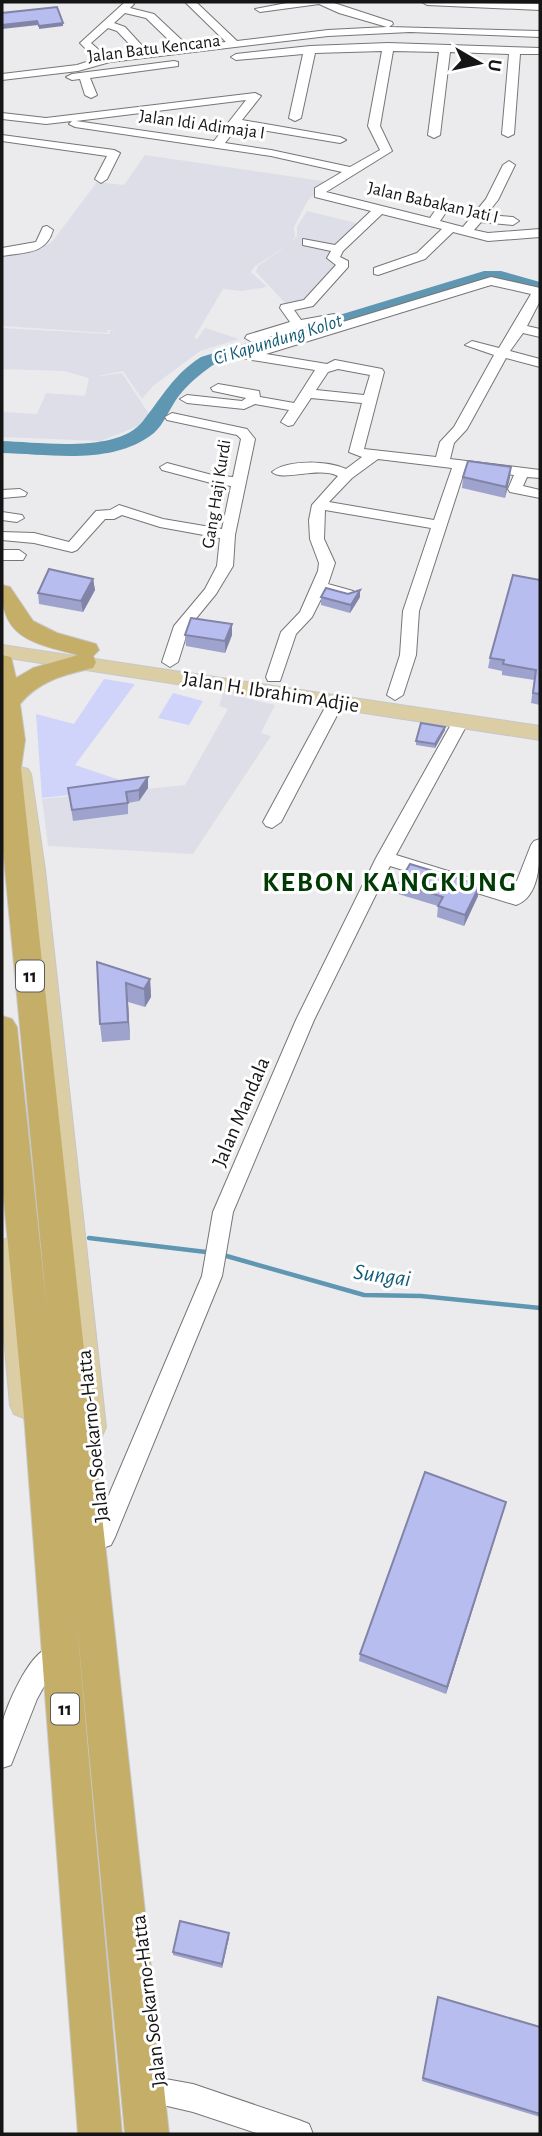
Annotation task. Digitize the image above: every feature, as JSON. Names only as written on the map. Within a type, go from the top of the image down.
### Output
[{"type":"highway","points":[[2,592],[24,626],[86,656]]},
{"type":"highway","points":[[9,702],[20,686],[37,673],[86,656]]},
{"type":"highway","name":"Jalan Soekarno-Hatta","points":[[2,663],[12,740],[8,768],[114,1737],[147,2134]]},
{"type":"highway","name":"11","points":[[2,1027],[42,1427],[100,2134]]},
{"type":"main road","name":"Jalan H. Ibrahim Adjie","points":[[2,639],[336,702],[540,733]]},
{"type":"main road","name":"Jalan H. Ibrahim Adjie","points":[[2,651],[170,662],[540,716]]},
{"type":"main road","name":"Jalan Soekarno-Hatta","points":[[12,740],[19,765],[34,870],[103,1537],[114,1737],[160,2092],[163,2134]]},
{"type":"main road","points":[[2,1167],[18,1355],[34,1497],[83,2134]]},
{"type":"street","points":[[190,2],[234,44]]},
{"type":"street","points":[[256,6],[315,2]]},
{"type":"street","points":[[323,2],[369,19],[498,3],[540,7]]},
{"type":"street","points":[[256,6],[281,29]]},
{"type":"street","points":[[109,59],[107,53],[97,54],[85,43],[126,7],[150,16],[186,50]]},
{"type":"street","points":[[414,47],[425,12]]},
{"type":"street","points":[[2,77],[78,68],[109,59],[144,54],[234,44],[281,29],[362,31],[425,12],[540,34]]},
{"type":"street","points":[[527,33],[529,18]]},
{"type":"street","points":[[362,31],[369,19]]},
{"type":"street","points":[[106,24],[121,29],[144,54]]},
{"type":"street","points":[[351,171],[386,151],[374,126],[388,46]]},
{"type":"street","name":"Jalan Batu Kencana","points":[[228,58],[310,49],[388,46],[540,51]]},
{"type":"street","points":[[434,135],[445,47]]},
{"type":"street","points":[[295,118],[310,49]]},
{"type":"street","points":[[508,134],[514,49]]},
{"type":"street","name":"Jalan Batu Kencana","points":[[2,85],[190,62]]},
{"type":"street","points":[[84,76],[91,95]]},
{"type":"street","points":[[2,116],[46,121],[252,96],[255,98],[218,144]]},
{"type":"street","points":[[175,115],[183,105]]},
{"type":"street","name":"Jalan Idi Adimaja I","points":[[46,121],[218,144],[324,163],[351,171]]},
{"type":"street","points":[[234,122],[340,140]]},
{"type":"street","points":[[159,136],[167,125]]},
{"type":"street","points":[[2,136],[23,136]]},
{"type":"street","points":[[2,136],[114,153],[101,178]]},
{"type":"street","points":[[465,233],[492,200],[509,165]]},
{"type":"street","name":"Jalan Babakan Jati I","points":[[351,171],[319,191],[322,195],[465,233],[488,237],[540,233]]},
{"type":"street","points":[[432,224],[445,205]]},
{"type":"street","points":[[298,324],[287,308],[307,303],[344,264],[333,258],[338,249],[379,210]]},
{"type":"street","points":[[478,218],[513,221]]},
{"type":"street","points":[[377,271],[421,256],[449,229]]},
{"type":"street","points":[[2,252],[40,245],[47,230]]},
{"type":"street","points":[[475,252],[488,237]]},
{"type":"street","points":[[307,242],[338,249]]},
{"type":"street","points":[[288,422],[324,367],[249,355],[282,337],[298,324],[329,319],[478,272],[507,273],[540,289]]},
{"type":"street","points":[[252,338],[282,337],[491,281],[540,289]]},
{"type":"street","points":[[442,462],[448,441],[460,429],[540,289]]},
{"type":"street","points":[[519,328],[540,333]]},
{"type":"street","points":[[472,345],[540,363]]},
{"type":"street","points":[[301,363],[330,368],[335,364],[375,370],[378,374],[354,450],[540,474]]},
{"type":"street","points":[[218,388],[254,394],[253,400]]},
{"type":"street","points":[[307,393],[342,399],[370,399]]},
{"type":"street","points":[[187,399],[244,405],[253,400],[298,408]]},
{"type":"street","name":"Gang Haji Kurdi","points":[[170,662],[182,626],[211,591],[225,566],[228,535],[248,439],[245,433],[172,417]]},
{"type":"street","points":[[274,677],[289,632],[307,614],[320,587],[327,563],[317,538],[319,505],[347,475],[375,454]]},
{"type":"street","points":[[395,695],[408,655],[411,611],[460,464]]},
{"type":"street","points":[[279,472],[322,466],[335,468],[347,475]]},
{"type":"street","points":[[167,467],[211,479],[238,482]]},
{"type":"street","points":[[522,472],[515,489],[540,494]]},
{"type":"street","points":[[2,494],[20,493]]},
{"type":"street","points":[[319,505],[440,525]]},
{"type":"street","points":[[2,536],[34,538],[72,547],[102,514],[114,515],[119,509],[160,523],[228,535]]},
{"type":"street","points":[[2,555],[18,558],[19,555]]},
{"type":"street","points":[[320,587],[348,594]]},
{"type":"street","points":[[272,822],[336,702]]},
{"type":"street","name":"Jalan Mandala","points":[[103,1537],[212,1276],[223,1212],[304,1020],[385,858],[461,721]]},
{"type":"street","points":[[385,858],[516,898],[520,896],[540,845]]},
{"type":"street","points":[[2,1756],[28,1691],[46,1661]]},
{"type":"street","points":[[160,2092],[193,2098],[299,2134]]},
{"type":"shaded area","points":[[145,155],[329,182],[308,200],[294,227],[295,236],[291,242],[297,236],[297,227],[307,211],[365,225],[331,258],[343,262],[304,302],[288,306],[256,272],[258,266],[290,243],[254,267],[251,272],[267,287],[242,291],[223,289],[194,338],[197,339],[205,328],[239,339],[200,351],[153,386],[142,399],[123,371],[93,377],[122,373],[149,414],[143,424],[101,441],[2,437],[2,412],[37,414],[46,393],[85,396],[89,378],[64,371],[2,369],[2,328],[109,334],[110,331],[117,331],[108,330],[107,333],[2,326],[2,253],[43,247],[52,242],[97,182],[124,185]]},
{"type":"shaded area","points":[[104,679],[135,684],[75,765],[141,787],[42,798],[36,714],[74,724]]},
{"type":"shaded area","points":[[173,693],[203,701],[189,725],[158,718]]},
{"type":"shaded area","points":[[223,693],[275,705],[261,733],[271,736],[193,854],[48,846],[42,799],[185,785],[228,709],[219,706]]},
{"type":"building","points":[[57,7],[63,23],[39,26],[37,21],[2,25],[2,13]]},
{"type":"building","points":[[468,461],[511,467],[506,487],[463,477]]},
{"type":"building","points":[[49,569],[93,579],[81,601],[38,593]]},
{"type":"building","points":[[513,575],[540,580],[540,694],[533,693],[536,670],[503,664],[504,660],[490,658]]},
{"type":"building","points":[[326,588],[348,594],[360,590],[351,605],[321,597]]},
{"type":"building","points":[[191,618],[232,624],[225,641],[185,635]]},
{"type":"building","points":[[421,723],[445,727],[435,744],[416,741]]},
{"type":"building","points":[[148,777],[139,790],[126,792],[128,803],[72,810],[68,788]]},
{"type":"building","points":[[410,864],[480,885],[465,915],[438,906],[443,897],[399,883]]},
{"type":"building","points":[[97,962],[150,979],[144,989],[126,983],[128,1022],[100,1024]]},
{"type":"building","points":[[425,1472],[506,1502],[447,1687],[360,1654]]},
{"type":"building","points":[[180,1921],[229,1933],[222,1964],[173,1952]]},
{"type":"building","points":[[438,1997],[540,2027],[540,2114],[423,2078]]},
{"type":"waterway","name":"Ci Kapundung Kolot","points":[[2,447],[108,447],[148,428],[171,393],[190,372],[207,361],[484,276],[501,276],[540,287]]},
{"type":"waterway","points":[[89,1238],[206,1252]]},
{"type":"waterway","name":"Sungai","points":[[223,1255],[364,1295],[421,1296],[540,1308]]},
{"type":"district","name":"KEBON KANGKUNG","points":[[390,883]]}]
